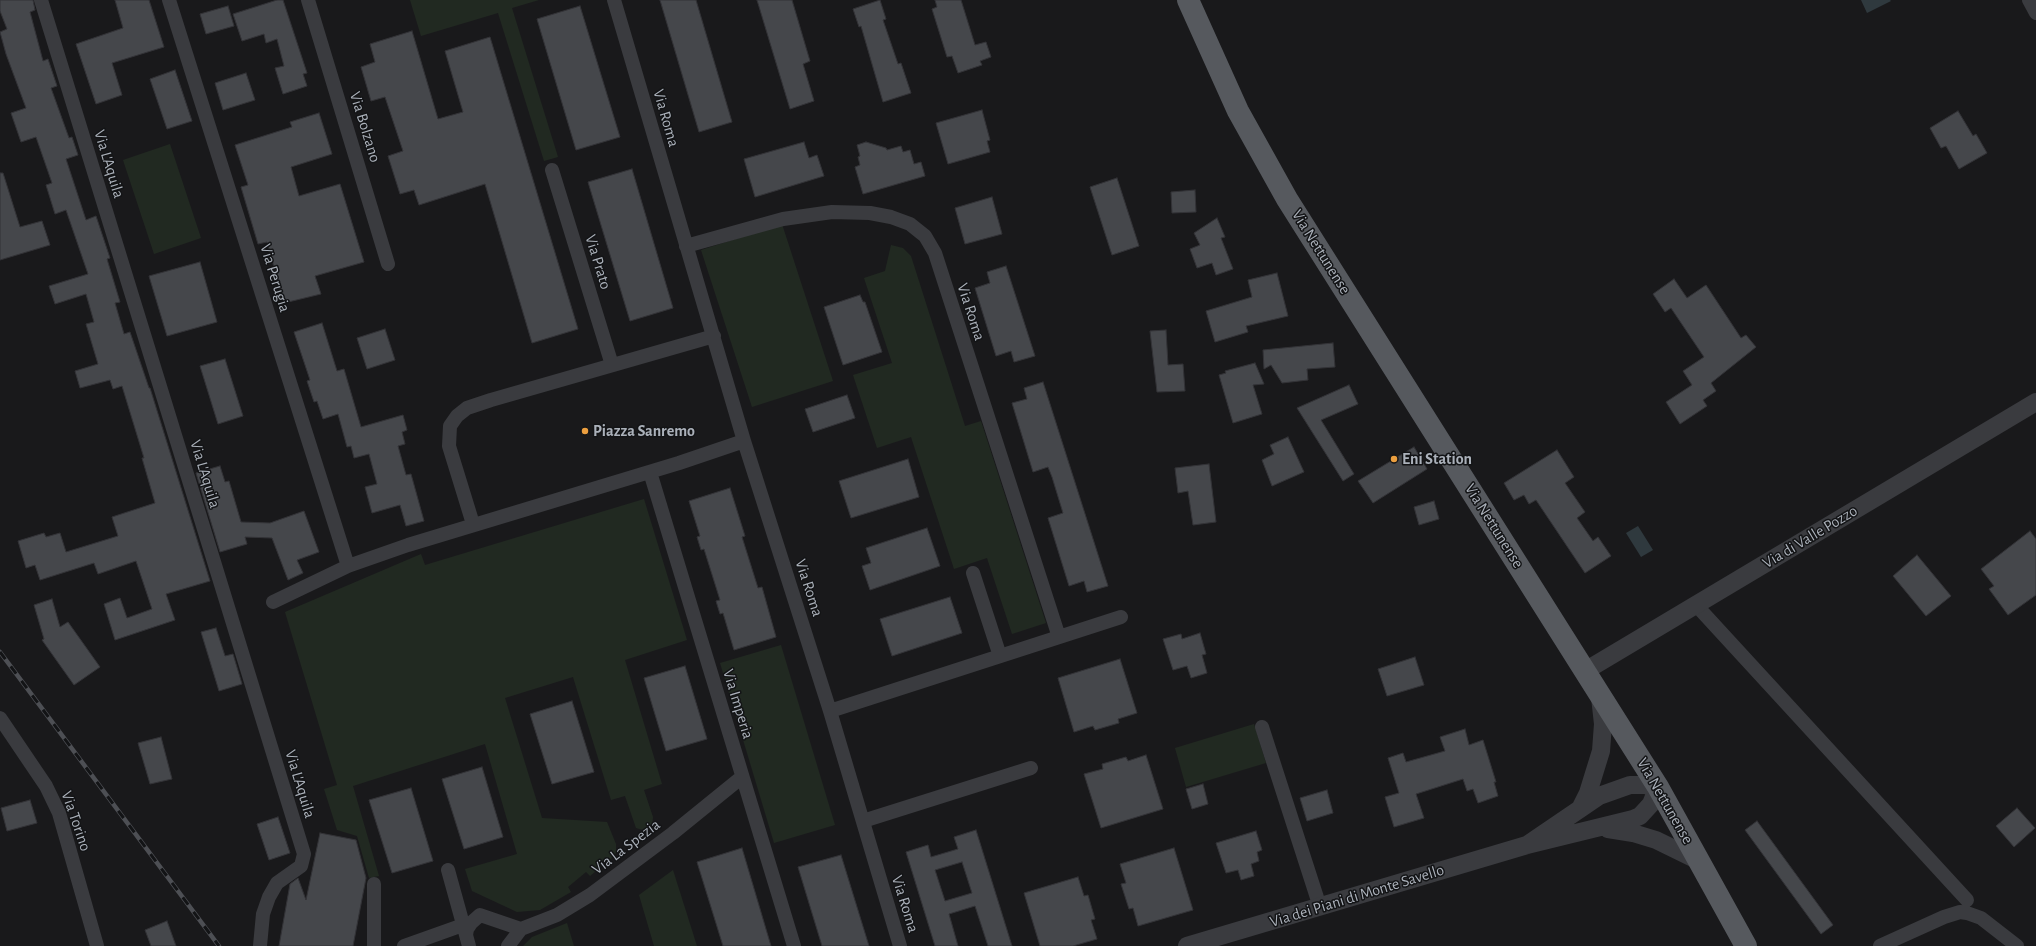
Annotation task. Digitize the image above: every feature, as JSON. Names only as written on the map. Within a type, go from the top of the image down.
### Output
[{"type":"main road","name":"Via Nettunense","points":[[1188,0],[1238,111],[1287,199],[1658,787],[1746,946]]},
{"type":"street","name":"Via L'Aquila","points":[[41,0],[304,854],[301,866],[277,883],[269,896],[263,914],[260,946]]},
{"type":"street","name":"Via Perugia","points":[[169,0],[348,566]]},
{"type":"street","name":"Via Bolzano","points":[[308,0],[388,264]]},
{"type":"street","name":"Via Roma","points":[[614,0],[744,441],[830,711],[900,946]]},
{"type":"street","points":[[2029,0],[2036,13]]},
{"type":"street","name":"Via Prato","points":[[552,170],[612,365]]},
{"type":"street","name":"Via Roma","points":[[686,246],[783,219],[832,212],[870,213],[891,217],[910,224],[925,236],[935,253],[1059,637]]},
{"type":"street","points":[[473,524],[449,446],[450,426],[457,416],[467,408],[714,336]]},
{"type":"street","name":"Via di Valle Pozzo","points":[[1585,671],[2036,402]]},
{"type":"street","points":[[273,602],[348,566],[473,524],[650,472],[744,441]]},
{"type":"street","name":"Via Imperia","points":[[650,472],[794,946]]},
{"type":"street","points":[[973,573],[1000,656]]},
{"type":"street","points":[[1696,605],[1967,900]]},
{"type":"street","points":[[830,711],[1121,617]]},
{"type":"street","points":[[1581,807],[1588,793],[1601,751],[1603,724],[1599,694]]},
{"type":"street","name":"Via Torino","points":[[0,718],[46,786],[59,812],[97,946]]},
{"type":"street","points":[[1262,727],[1320,907]]},
{"type":"street","points":[[863,821],[1030,768]]},
{"type":"street","name":"Via La Spezia","points":[[508,946],[522,929],[557,915],[590,895],[673,833],[742,777]]},
{"type":"street","points":[[1630,785],[1658,787],[1651,804],[1640,816],[1601,828],[1527,845],[1562,823],[1581,807],[1599,796],[1630,785]]},
{"type":"street","points":[[1601,828],[1644,836],[1667,844],[1699,861]]},
{"type":"street","name":"Via dei Piani di Monte Savello","points":[[1187,946],[1527,845]]},
{"type":"street","points":[[448,870],[466,936]]},
{"type":"street","points":[[374,884],[374,946]]},
{"type":"street","points":[[457,903],[480,915],[522,929]]},
{"type":"street","points":[[1880,946],[1944,916],[1960,912],[1981,918],[2017,946]]},
{"type":"street","points":[[466,936],[471,923],[480,915]]},
{"type":"street","points":[[404,946],[466,936]]},
{"type":"shaded area","points":[[410,0],[539,0],[512,8],[558,157],[544,161],[498,13],[421,36]]},
{"type":"shaded area","points":[[1861,0],[1890,0],[1891,1],[1867,13]]},
{"type":"shaded area","points":[[170,144],[201,238],[154,254],[123,160]]},
{"type":"shaded area","points":[[782,224],[833,381],[752,407],[701,250]]},
{"type":"shaded area","points":[[891,245],[903,248],[911,256],[965,426],[981,421],[1046,623],[1012,634],[987,558],[954,569],[911,437],[877,448],[853,375],[892,363],[864,278],[885,271]]},
{"type":"shaded area","points":[[644,499],[687,640],[625,660],[662,784],[644,790],[653,817],[652,827],[646,831],[636,828],[625,796],[611,800],[573,677],[505,698],[542,818],[607,822],[616,844],[616,852],[614,856],[590,876],[586,872],[568,887],[571,892],[540,910],[517,912],[472,891],[465,869],[517,854],[485,744],[353,786],[379,876],[369,878],[357,836],[337,830],[324,789],[337,785],[285,612],[421,554],[425,565]]},
{"type":"shaded area","points":[[1638,526],[1653,550],[1641,557],[1626,533]]},
{"type":"shaded area","points":[[781,645],[835,825],[774,843],[720,663]]},
{"type":"shaded area","points":[[1254,724],[1266,763],[1186,787],[1175,748]]},
{"type":"shaded area","points":[[673,870],[697,946],[654,946],[639,895]]},
{"type":"shaded area","points":[[567,923],[574,946],[523,946],[532,937]]},
{"type":"building","points":[[0,0],[33,0],[35,10],[30,12],[43,61],[48,59],[57,86],[51,88],[69,138],[72,137],[78,155],[66,159],[86,220],[96,216],[110,258],[107,259],[120,302],[115,303],[124,334],[130,332],[150,388],[210,581],[166,594],[175,620],[115,640],[104,604],[120,598],[127,618],[152,609],[136,561],[98,574],[94,563],[40,580],[35,565],[26,568],[18,541],[44,533],[46,537],[60,533],[66,552],[118,536],[112,517],[155,503],[142,458],[144,458],[122,386],[113,389],[110,380],[80,388],[75,371],[98,364],[86,324],[94,322],[86,294],[55,304],[49,286],[88,274],[66,210],[55,214],[46,185],[52,183],[36,137],[21,142],[11,113],[26,108],[6,54],[0,32],[7,29],[0,11]]},
{"type":"building","points":[[115,0],[149,0],[164,47],[112,63],[122,95],[96,104],[76,44],[123,28]]},
{"type":"building","points":[[277,0],[283,0],[307,73],[303,74],[307,86],[283,94],[275,68],[284,66],[277,39],[266,43],[264,34],[242,41],[233,14]]},
{"type":"building","points":[[660,0],[696,0],[732,122],[699,132]]},
{"type":"building","points":[[757,0],[792,0],[810,61],[803,64],[814,101],[790,109]]},
{"type":"building","points":[[880,0],[886,19],[883,20],[898,64],[901,63],[911,93],[883,102],[861,26],[859,27],[853,9]]},
{"type":"building","points":[[935,0],[961,0],[975,45],[986,42],[991,57],[980,61],[982,65],[958,73],[952,56],[947,57],[932,9],[937,7]]},
{"type":"building","points":[[228,6],[234,26],[206,34],[200,14]]},
{"type":"building","points":[[580,6],[620,137],[576,150],[537,19]]},
{"type":"building","points":[[412,31],[438,119],[463,112],[445,51],[490,37],[578,329],[532,343],[485,184],[419,205],[414,190],[400,194],[388,156],[403,151],[385,97],[371,101],[361,67],[375,62],[370,44]]},
{"type":"building","points":[[175,70],[192,121],[167,129],[150,79]]},
{"type":"building","points":[[246,73],[255,100],[223,110],[215,83]]},
{"type":"building","points":[[982,110],[990,140],[987,141],[990,152],[948,164],[936,123]]},
{"type":"building","points":[[1958,111],[1973,136],[1976,134],[1987,153],[1959,169],[1946,146],[1941,148],[1930,128]]},
{"type":"building","points":[[319,113],[332,154],[291,167],[299,196],[340,184],[364,262],[315,276],[321,294],[284,303],[267,242],[258,244],[241,187],[248,185],[235,145],[292,127],[290,122]]},
{"type":"building","points":[[804,142],[809,158],[817,155],[824,176],[755,197],[744,159]]},
{"type":"building","points":[[866,142],[886,148],[887,150],[901,146],[903,152],[910,150],[914,164],[921,162],[925,176],[863,194],[855,167],[860,165],[858,157],[860,156],[857,145]]},
{"type":"building","points":[[632,169],[673,308],[630,321],[588,182]]},
{"type":"building","points":[[0,173],[3,173],[20,227],[42,221],[50,245],[0,260]]},
{"type":"building","points":[[1117,178],[1139,246],[1112,255],[1090,187]]},
{"type":"building","points":[[1195,190],[1196,212],[1172,213],[1171,192]]},
{"type":"building","points":[[992,197],[1002,234],[965,244],[955,208]]},
{"type":"building","points":[[1217,218],[1225,237],[1221,238],[1233,269],[1216,275],[1212,263],[1197,268],[1190,249],[1200,245],[1194,233]]},
{"type":"building","points":[[200,262],[217,322],[167,336],[149,276]]},
{"type":"building","points":[[1006,266],[1035,356],[1014,362],[1011,351],[996,356],[975,288],[990,283],[987,272]]},
{"type":"building","points":[[1277,273],[1288,316],[1246,326],[1248,332],[1215,342],[1206,311],[1252,297],[1248,280]]},
{"type":"building","points":[[1674,279],[1687,298],[1706,285],[1741,338],[1746,335],[1756,347],[1711,383],[1716,391],[1703,400],[1707,406],[1680,424],[1666,402],[1692,385],[1683,371],[1704,357],[1671,308],[1665,312],[1653,294]]},
{"type":"building","points":[[860,295],[863,302],[865,302],[882,352],[843,365],[824,307]]},
{"type":"building","points":[[322,323],[337,371],[344,369],[361,427],[403,415],[407,430],[402,432],[405,444],[398,446],[406,475],[411,474],[424,521],[406,526],[400,505],[372,513],[365,487],[377,484],[369,454],[354,458],[351,446],[347,447],[338,414],[323,419],[317,401],[314,402],[307,381],[310,380],[294,332]]},
{"type":"building","points":[[385,329],[395,360],[367,369],[357,338]]},
{"type":"building","points":[[1166,330],[1168,365],[1183,364],[1185,391],[1157,392],[1150,331]]},
{"type":"building","points":[[1333,343],[1335,367],[1307,369],[1308,380],[1282,383],[1271,365],[1264,369],[1263,350]]},
{"type":"building","points":[[225,359],[243,416],[218,424],[200,366]]},
{"type":"building","points":[[1255,363],[1264,384],[1253,385],[1262,414],[1233,423],[1219,375],[1226,373],[1225,371]]},
{"type":"building","points":[[1043,382],[1108,586],[1087,592],[1084,581],[1069,586],[1048,518],[1063,513],[1052,477],[1048,467],[1033,472],[1012,403],[1027,399],[1024,388]]},
{"type":"building","points":[[1349,385],[1358,404],[1321,420],[1354,474],[1343,481],[1297,408]]},
{"type":"building","points":[[847,395],[855,418],[813,432],[805,409]]},
{"type":"building","points":[[1288,437],[1304,472],[1272,486],[1262,460],[1274,454],[1270,445]]},
{"type":"building","points":[[1414,447],[1427,469],[1373,503],[1358,481]]},
{"type":"building","points":[[1557,450],[1574,477],[1565,483],[1585,512],[1577,518],[1593,541],[1598,537],[1611,556],[1585,573],[1536,500],[1529,504],[1524,495],[1514,500],[1504,483]]},
{"type":"building","points":[[908,459],[919,497],[851,518],[839,481]]},
{"type":"building","points":[[1209,464],[1216,522],[1193,525],[1188,491],[1178,493],[1175,468]]},
{"type":"building","points":[[220,466],[225,482],[229,481],[241,522],[270,523],[304,511],[319,552],[297,560],[303,573],[288,580],[272,538],[245,537],[247,544],[220,552],[196,473]]},
{"type":"building","points":[[730,488],[745,536],[742,537],[758,588],[762,587],[776,637],[734,650],[723,613],[720,614],[716,601],[720,600],[704,549],[701,550],[697,537],[700,536],[689,501]]},
{"type":"building","points":[[1434,501],[1439,519],[1419,525],[1414,507]]},
{"type":"building","points":[[927,528],[940,566],[870,590],[862,566],[871,563],[866,548]]},
{"type":"building","points":[[2030,531],[2036,539],[2036,595],[2008,615],[1989,589],[1994,586],[1981,569]]},
{"type":"building","points":[[1917,555],[1951,596],[1926,616],[1893,576]]},
{"type":"building","points":[[950,597],[962,633],[892,656],[880,619]]},
{"type":"building","points":[[52,599],[60,627],[68,622],[100,667],[74,685],[42,640],[44,639],[34,605]]},
{"type":"building","points":[[216,628],[225,656],[233,654],[242,684],[219,691],[201,632]]},
{"type":"building","points":[[1200,633],[1206,654],[1202,655],[1207,673],[1191,678],[1187,666],[1173,670],[1163,639],[1181,634],[1182,639]]},
{"type":"building","points":[[1415,657],[1424,685],[1387,696],[1378,669]]},
{"type":"building","points":[[1120,659],[1137,713],[1118,719],[1119,723],[1095,730],[1093,726],[1074,732],[1058,678]]},
{"type":"building","points":[[685,666],[707,739],[666,751],[644,678]]},
{"type":"building","points":[[572,701],[594,772],[552,784],[530,714]]},
{"type":"building","points":[[1465,729],[1469,745],[1483,740],[1496,782],[1494,782],[1498,796],[1478,803],[1473,789],[1467,791],[1463,779],[1416,794],[1424,818],[1394,827],[1385,797],[1399,793],[1388,758],[1403,753],[1406,762],[1445,751],[1440,737]]},
{"type":"building","points":[[161,737],[172,779],[150,784],[138,743]]},
{"type":"building","points":[[1146,755],[1163,809],[1101,828],[1084,774],[1103,769],[1102,764],[1126,757],[1128,761]]},
{"type":"building","points":[[482,767],[503,837],[464,849],[442,779]]},
{"type":"building","points":[[1203,784],[1208,804],[1192,809],[1186,789]]},
{"type":"building","points":[[411,788],[433,861],[392,873],[369,800]]},
{"type":"building","points":[[1327,790],[1333,813],[1307,821],[1300,798]]},
{"type":"building","points":[[30,800],[37,823],[7,831],[1,808]]},
{"type":"building","points":[[2017,808],[2035,828],[2014,847],[1996,826]]},
{"type":"building","points":[[278,817],[290,853],[269,860],[257,824]]},
{"type":"building","points":[[1757,821],[1833,925],[1821,934],[1745,830]]},
{"type":"building","points":[[976,830],[1012,946],[988,946],[975,906],[949,914],[958,946],[935,946],[906,852],[928,845],[931,857],[958,849],[954,837]],"holes":[[[962,862],[972,893],[945,901],[935,870]]]},
{"type":"building","points":[[1256,831],[1262,850],[1257,852],[1259,861],[1251,864],[1254,876],[1241,880],[1238,870],[1226,873],[1216,843]]},
{"type":"building","points":[[320,833],[356,840],[366,878],[353,946],[279,946],[290,884],[298,878],[306,900]]},
{"type":"building","points":[[742,848],[771,946],[723,946],[697,862]]},
{"type":"building","points":[[1174,848],[1193,910],[1138,926],[1133,908],[1129,909],[1121,884],[1126,883],[1120,864]]},
{"type":"building","points":[[841,855],[869,946],[822,946],[798,867]]},
{"type":"building","points":[[1078,877],[1084,896],[1088,895],[1095,919],[1091,920],[1097,939],[1073,946],[1040,946],[1024,893]]},
{"type":"building","points":[[167,921],[176,946],[151,946],[145,930]]},
{"type":"railway","points":[[0,652],[219,946]]},
{"type":"place","name":"Piazza Sanremo","points":[[585,431]]},
{"type":"place","name":"Eni Station","points":[[1394,459]]}]
